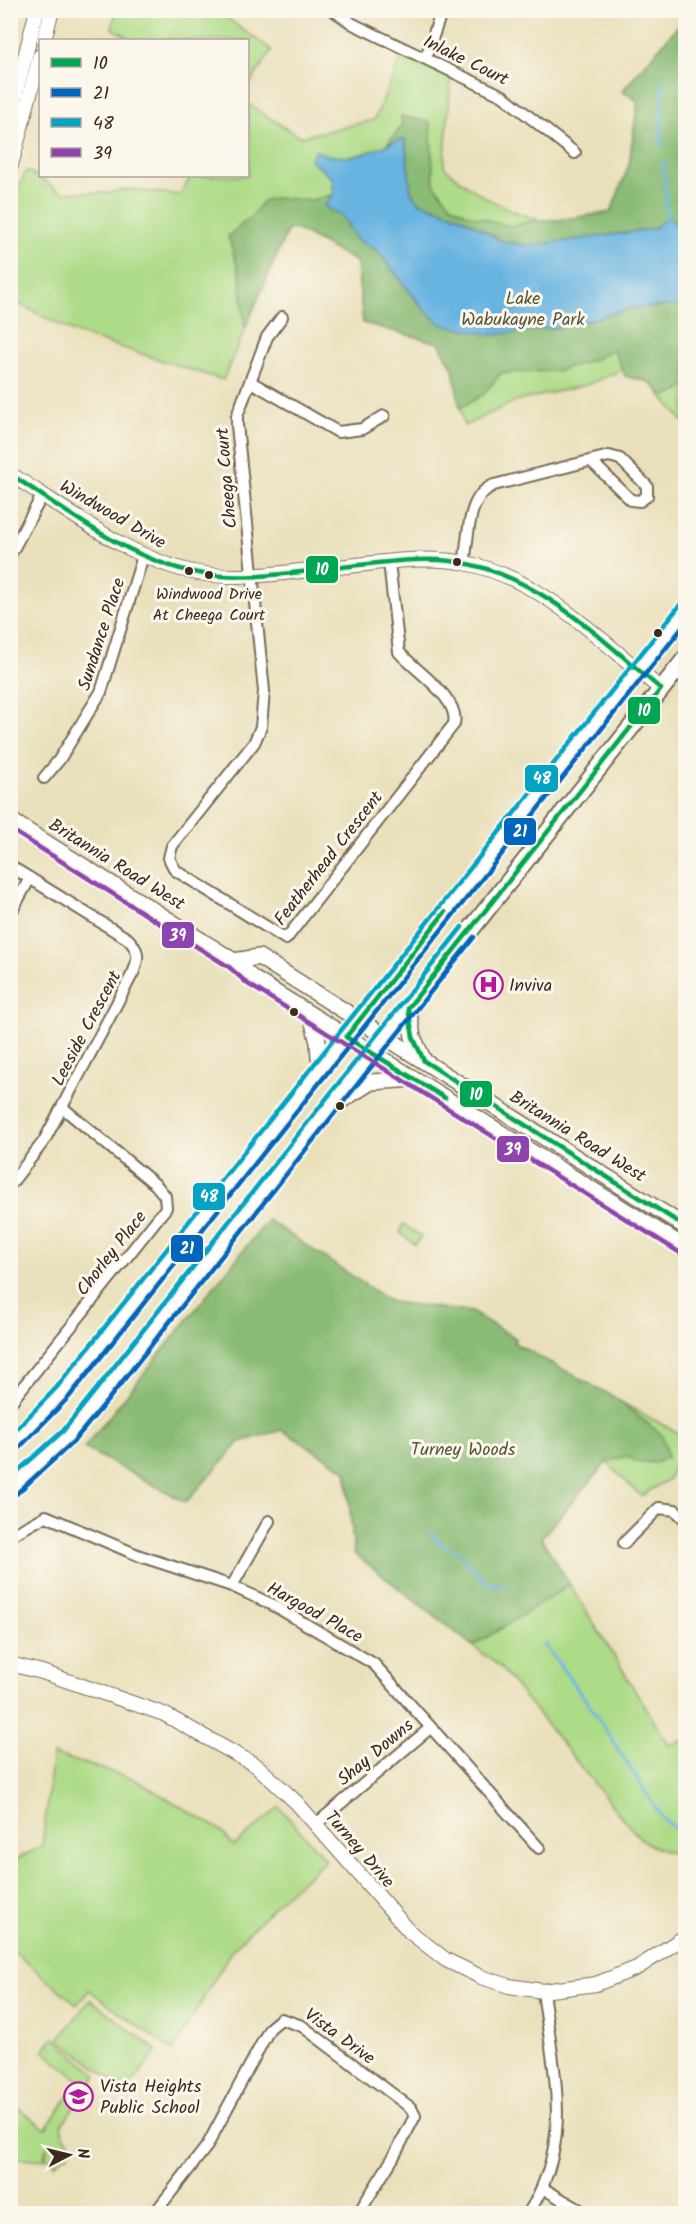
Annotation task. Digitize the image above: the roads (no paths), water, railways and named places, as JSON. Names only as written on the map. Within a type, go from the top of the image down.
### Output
[{"type":"main road","points":[[10,1447],[63,1392],[686,610]]},
{"type":"main road","points":[[10,1488],[68,1436],[686,658]]},
{"type":"main road","name":"Britannia Road West","points":[[10,820],[234,961],[252,978],[310,1015],[686,1248]]},
{"type":"main road","name":"Britannia Road West","points":[[234,961],[259,957],[686,1227]]},
{"type":"main road","points":[[408,1008],[413,1037],[424,1061]]},
{"type":"main road","points":[[310,1015],[318,1042],[320,1070]]},
{"type":"main road","points":[[329,1107],[371,1082],[414,1079]]},
{"type":"street","points":[[10,168],[37,10]]},
{"type":"street","points":[[44,39],[52,10]]},
{"type":"street","name":"Inlake Court","points":[[333,10],[353,24],[426,57],[518,105],[575,153]]},
{"type":"street","points":[[426,57],[442,10]]},
{"type":"street","points":[[10,115],[39,58]]},
{"type":"street","name":"Cheega Court","points":[[253,574],[237,416],[267,337],[282,317]]},
{"type":"street","points":[[250,382],[338,432],[362,429],[384,416]]},
{"type":"street","points":[[464,563],[474,503],[482,491],[494,485],[609,456],[620,459],[647,486],[647,496],[640,501],[631,500],[591,461]]},
{"type":"street","name":"Windwood Drive","points":[[10,474],[143,556],[200,573],[253,574],[428,560],[464,563],[506,576],[555,604],[661,689]]},
{"type":"street","points":[[10,555],[43,494]]},
{"type":"street","name":"Sundance Place","points":[[44,778],[59,760],[102,692],[143,556]]},
{"type":"street","name":"Featherhead Crescent","points":[[253,574],[264,691],[261,727],[243,758],[172,846],[169,858],[175,870],[286,939],[454,724],[456,714],[449,699],[399,652],[389,562]]},
{"type":"street","name":"Leeside Crescent","points":[[10,866],[128,939],[136,947],[138,959],[134,971],[63,1108],[44,1141],[10,1185]]},
{"type":"street","points":[[10,914],[30,878]]},
{"type":"street","name":"Chorley Place","points":[[10,1403],[166,1209],[165,1196],[156,1185],[63,1108]]},
{"type":"street","points":[[624,1543],[652,1512],[666,1506],[675,1510],[686,1520]]},
{"type":"street","name":"Hargood Place","points":[[10,1536],[46,1516],[140,1556],[232,1586],[273,1605],[374,1664],[429,1729],[539,1848]]},
{"type":"street","points":[[232,1586],[269,1521]]},
{"type":"street","name":"Turney Drive","points":[[10,1664],[42,1672],[165,1713],[257,1766],[279,1784],[410,1932],[438,1955],[481,1977],[509,1986],[543,1991],[596,1984],[637,1968],[686,1936]]},
{"type":"street","name":"Shay Downs","points":[[315,1825],[429,1729]]},
{"type":"street","points":[[528,2214],[544,2189],[559,2130],[543,1991]]},
{"type":"street","name":"Vista Drive","points":[[154,2214],[207,2146],[270,2028],[281,2019],[302,2026],[411,2108],[415,2116],[393,2158],[358,2214]]},
{"type":"street","points":[[544,2189],[587,2214]]},
{"type":"water","points":[[402,139],[405,140],[411,192],[419,202],[459,216],[502,241],[529,246],[653,229],[668,217],[685,233],[685,305],[632,308],[568,326],[493,335],[443,325],[426,312],[377,250],[357,240],[342,216],[324,206],[334,194],[332,178],[310,160],[315,151],[327,155],[349,157]]},
{"type":"waterway","points":[[661,146],[663,82]]},
{"type":"waterway","points":[[664,161],[667,222]]},
{"type":"waterway","points":[[431,1533],[440,1544],[456,1551],[487,1583],[506,1586]]},
{"type":"waterway","points":[[544,1644],[591,1707],[663,1819],[686,1836]]},
{"type":"place","name":"Windwood Drive At Cheega Court","points":[[209,575]]},
{"type":"place","name":"Inviva","points":[[488,985]]},
{"type":"place","name":"Vista Heights Public School","points":[[79,2096]]},
{"type":"park label","name":"Lake Wabukayne Park","points":[[523,308]]},
{"type":"park label","name":"Turney Woods","points":[[463,1449]]}]
